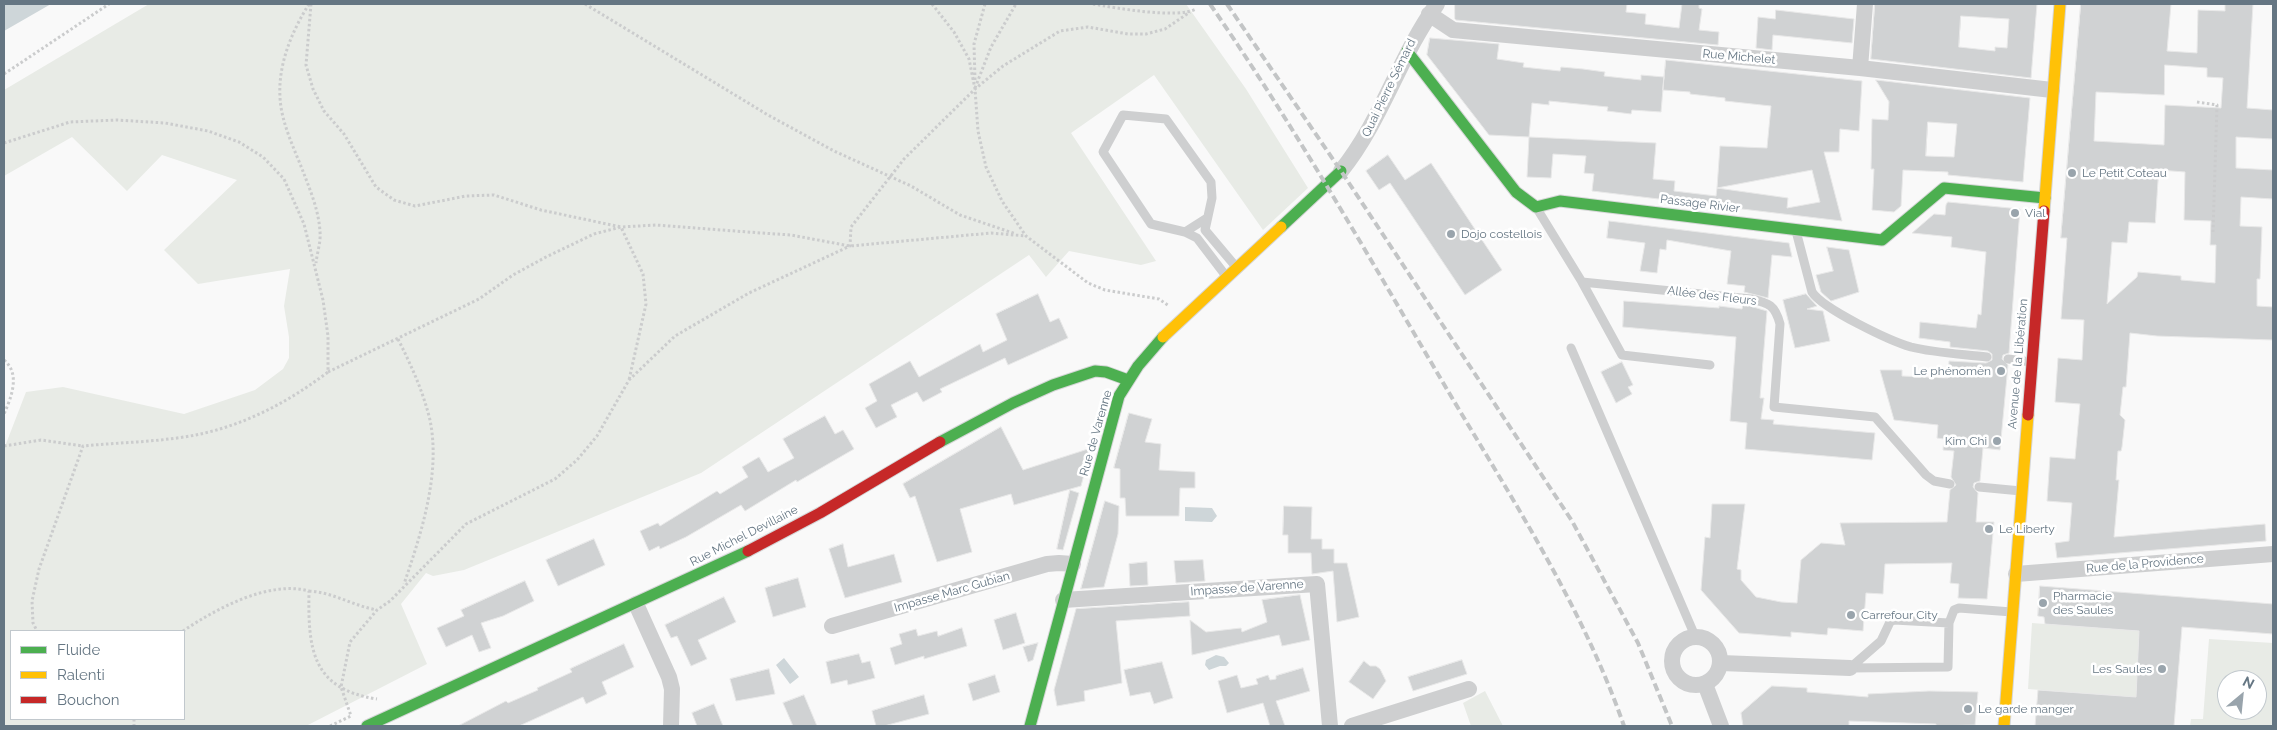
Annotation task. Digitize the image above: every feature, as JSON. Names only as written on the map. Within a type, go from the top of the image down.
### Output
[{"type":"street","points":[[1860,68],[1866,4]]},
{"type":"street","name":"Avenue de la Libération","points":[[2004,726],[2060,4]]},
{"type":"street","name":"Rue Michelet","points":[[1433,9],[1453,30],[1860,68],[2052,90]]},
{"type":"street","name":"Quai Pierre Sémard","points":[[1341,171],[1378,114],[1407,51],[1433,9]]},
{"type":"street","points":[[1407,51],[1516,192],[1536,207]]},
{"type":"street","name":"Rue de Varenne","points":[[1030,726],[1115,409],[1128,380],[1148,353],[1341,171]]},
{"type":"street","name":"Passage Rivier","points":[[1536,207],[1560,201],[1882,240],[1944,188],[2044,198]]},
{"type":"street","name":"Rue Michel Devillaine","points":[[367,726],[636,604],[783,534],[1000,409],[1095,371],[1106,372],[1128,380]]},
{"type":"street","name":"Rue de la Providence","points":[[2016,574],[2273,554]]},
{"type":"street","name":"Impasse Marc Gubian","points":[[832,626],[1047,564],[1060,562],[1073,564]]},
{"type":"street","name":"Impasse de Varenne","points":[[1063,600],[1317,584],[1330,726]]},
{"type":"street","points":[[636,604],[669,677],[672,688],[671,726]]},
{"type":"street","points":[[1695,636],[1711,641],[1720,655],[1721,664],[1716,676],[1705,684],[1687,683],[1679,678],[1674,670],[1673,652],[1678,644],[1686,638],[1695,636]]},
{"type":"street","points":[[1721,664],[1850,668]]},
{"type":"street","points":[[1705,684],[1721,726]]},
{"type":"street","points":[[1352,726],[1469,689]]},
{"type":"lane","points":[[1227,277],[1197,238],[1185,232],[1150,224],[1103,152],[1123,115],[1166,119],[1211,182],[1212,198],[1205,230],[1237,269]]},
{"type":"lane","points":[[1536,207],[1582,282],[1622,355],[1710,365]]},
{"type":"lane","points":[[1185,232],[1207,218]]},
{"type":"lane","points":[[1796,229],[1812,292],[1817,300],[1835,312],[1910,347],[1987,357]]},
{"type":"lane","name":"Allée des Fleurs","points":[[1582,282],[1751,299],[1772,306],[1777,312],[1780,324],[1774,406],[1875,417],[1926,475],[1934,481],[1950,484]]},
{"type":"lane","points":[[1571,348],[1695,636]]},
{"type":"lane","points":[[2008,359],[2031,362]]},
{"type":"lane","points":[[1979,487],[2022,491]]},
{"type":"lane","points":[[1850,668],[1948,667],[1949,623],[1954,610],[1958,608],[2012,612]]},
{"type":"lane","points":[[1850,668],[1881,641],[1890,622],[1894,620],[1949,623]]},
{"type":"path","points":[[4,74],[109,4]]},
{"type":"path","points":[[310,4],[306,64],[313,89],[324,111],[344,134],[376,187],[394,200],[415,206],[466,196],[494,195],[541,210],[621,227]]},
{"type":"path","points":[[310,4],[297,22],[288,46],[282,73],[280,98],[286,128],[314,202],[320,233],[315,266]]},
{"type":"path","points":[[585,4],[768,115],[834,151],[890,176],[960,215],[991,227],[1026,236]]},
{"type":"path","points":[[932,4],[954,32],[969,60],[975,89]]},
{"type":"path","points":[[985,4],[974,44],[978,131],[986,167],[1002,201],[1026,236],[1088,283],[1105,290],[1159,299],[1183,319]]},
{"type":"path","points":[[975,89],[991,47],[1016,4]]},
{"type":"path","points":[[1093,4],[1125,10],[1190,12]]},
{"type":"path","points":[[850,246],[851,227],[904,159],[975,89],[1003,66],[1060,31],[1088,27],[1128,34],[1146,34],[1165,29],[1196,9]]},
{"type":"path","points":[[2197,102],[2217,105],[2213,232]]},
{"type":"path","points":[[4,143],[70,122],[117,120],[165,124],[208,131],[239,142],[263,157],[284,179],[301,217],[315,266],[328,336],[328,372]]},
{"type":"path","points":[[4,446],[41,440],[83,446],[206,433],[275,408],[303,391],[328,372],[479,299],[513,275],[546,257],[594,234],[621,227],[656,224],[761,232],[791,235],[850,246],[991,233],[1026,236]]},
{"type":"path","points":[[330,726],[351,716],[341,687],[350,642],[377,610],[390,601],[466,524],[555,479],[577,460],[597,436],[629,380],[646,304],[643,274],[621,227]]},
{"type":"path","points":[[629,380],[676,336],[749,293],[850,246]]},
{"type":"path","points":[[398,339],[416,375],[430,421],[433,446],[431,482],[422,524],[403,587]]},
{"type":"path","points":[[4,360],[13,373],[12,392],[4,414]]},
{"type":"path","points":[[37,630],[33,622],[32,601],[39,569],[83,446]]},
{"type":"path","points":[[185,630],[228,603],[275,590],[301,589],[309,592],[321,592],[360,607],[377,610]]},
{"type":"path","points":[[309,592],[311,646],[326,676],[341,687],[362,697],[381,700],[390,715]]},
{"type":"shaded area","points":[[4,4],[51,4],[4,31]]},
{"type":"shaded area","points":[[149,4],[1186,4],[1246,89],[1308,188],[1263,230],[1154,75],[1071,133],[1156,261],[1141,265],[1069,251],[1046,277],[1029,255],[701,473],[464,570],[433,576],[426,573],[401,604],[427,664],[306,726],[4,726],[4,449],[26,392],[63,387],[184,414],[255,390],[283,369],[289,358],[289,337],[284,306],[290,269],[198,284],[164,250],[237,180],[162,155],[127,191],[72,137],[4,176],[4,90]]},
{"type":"shaded area","points":[[1185,507],[1212,508],[1217,516],[1212,522],[1185,521]]},
{"type":"shaded area","points":[[2032,623],[2139,631],[2136,697],[2028,689]]},
{"type":"shaded area","points":[[2209,639],[2273,643],[2273,726],[2190,726],[2191,719],[2203,719]]},
{"type":"shaded area","points":[[1216,655],[1224,657],[1229,663],[1226,666],[1209,670],[1205,665],[1206,660]]},
{"type":"shaded area","points":[[784,658],[799,677],[790,684],[776,665]]},
{"type":"shaded area","points":[[1485,691],[1503,726],[1471,726],[1463,703]]},
{"type":"building","points":[[1455,4],[1627,4],[1626,12],[1646,14],[1645,24],[1679,28],[1682,4],[1699,4],[1699,8],[1702,9],[1699,30],[1719,32],[1718,45],[1456,20]]},
{"type":"building","points":[[1875,4],[2037,4],[2031,78],[1871,59]],"holes":[[[1961,16],[2009,19],[2007,48],[1995,47],[1995,51],[1959,47]]]},
{"type":"building","points":[[2081,4],[2171,4],[2167,51],[2197,53],[2198,10],[2225,11],[2225,4],[2253,4],[2247,108],[2273,110],[2273,139],[2236,137],[2236,168],[2273,170],[2273,199],[2241,197],[2240,226],[2262,227],[2260,279],[2257,279],[2257,306],[2273,307],[2273,340],[2157,336],[2130,333],[2126,387],[2123,387],[2120,415],[2125,420],[2122,447],[2121,451],[2118,451],[2116,480],[2119,480],[2114,537],[2265,524],[2266,541],[2057,558],[2055,543],[2069,541],[2072,503],[2047,501],[2050,457],[2075,459],[2080,404],[2055,402],[2058,358],[2082,360],[2084,320],[2061,319],[2067,238],[2061,238]],"holes":[[[2165,65],[2207,68],[2207,77],[2223,78],[2221,108],[2165,105],[2164,145],[2094,141],[2096,92],[2164,95]],[[2159,170],[2185,172],[2184,220],[2211,221],[2210,245],[2216,245],[2215,283],[2181,280],[2181,276],[2138,272],[2137,277],[2107,304],[2112,242],[2127,243],[2129,222],[2155,223]]]},
{"type":"building","points":[[1776,10],[1854,19],[1852,43],[1773,35],[1772,50],[1756,48],[1758,17],[1775,19]]},
{"type":"building","points":[[1430,38],[1499,44],[1497,59],[1524,63],[1523,67],[1560,71],[1561,67],[1583,69],[1605,72],[1604,76],[1641,80],[1641,75],[1664,77],[1661,112],[1632,110],[1631,114],[1607,111],[1608,107],[1549,101],[1549,105],[1532,103],[1529,137],[1489,135],[1427,55]]},
{"type":"building","points":[[1666,60],[1862,81],[1859,131],[1840,129],[1839,152],[1824,152],[1842,221],[1592,191],[1594,174],[1584,173],[1586,156],[1553,154],[1551,178],[1527,177],[1529,137],[1656,143],[1653,179],[1675,181],[1674,191],[1716,196],[1720,146],[1767,148],[1771,106],[1725,101],[1725,98],[1690,94],[1690,92],[1663,90]],"holes":[[[1812,170],[1820,202],[1787,208],[1788,198],[1717,188]]]},
{"type":"building","points":[[1876,80],[2030,98],[2023,182],[1948,175],[1948,172],[1903,170],[1901,206],[1894,212],[1872,210],[1874,169],[1871,169],[1872,119],[1888,120],[1889,102]],"holes":[[[1928,122],[1957,124],[1954,157],[1926,156]]]},
{"type":"building","name":"Dojo costellois","points":[[1388,155],[1405,180],[1431,163],[1502,270],[1465,295],[1390,183],[1379,190],[1366,171]]},
{"type":"building","points":[[1948,202],[2020,209],[2009,353],[2003,355],[2002,359],[2008,365],[2000,450],[1983,448],[1980,481],[1974,483],[1973,487],[1978,493],[1976,522],[1994,522],[1987,599],[1958,598],[1959,584],[1950,583],[1952,563],[1885,564],[1883,594],[1866,593],[1863,631],[1828,628],[1827,635],[1791,632],[1791,637],[1739,633],[1701,590],[1705,537],[1710,538],[1712,504],[1745,504],[1737,569],[1741,570],[1741,580],[1756,597],[1781,602],[1797,603],[1801,560],[1821,543],[1845,545],[1840,523],[1947,522],[1950,490],[1956,485],[1951,477],[1954,451],[1943,450],[1944,439],[1937,438],[1938,425],[1894,420],[1880,370],[1902,370],[1902,376],[1948,378],[1949,361],[1986,363],[1992,360],[1992,354],[1988,351],[1950,347],[1950,342],[1919,338],[1920,322],[1976,328],[1978,314],[1981,315],[1986,252],[1951,247],[1952,237],[1912,233],[1934,214],[1945,215]]},
{"type":"building","points":[[1609,221],[1789,243],[1792,257],[1772,255],[1768,298],[1744,292],[1745,286],[1727,284],[1731,251],[1667,240],[1666,250],[1660,249],[1657,273],[1640,271],[1645,243],[1607,238]]},
{"type":"building","points":[[1827,247],[1849,250],[1859,292],[1831,301],[1821,292],[1816,275],[1833,271]]},
{"type":"building","points":[[1038,294],[1050,322],[1059,318],[1068,338],[1008,365],[1005,358],[940,389],[942,392],[923,402],[917,392],[891,405],[897,417],[876,428],[865,408],[877,401],[869,384],[910,361],[919,377],[980,344],[983,352],[1007,340],[996,314]]},
{"type":"building","points":[[1806,294],[1817,306],[1807,309],[1823,311],[1830,341],[1795,348],[1783,300]]},
{"type":"building","points":[[1624,301],[1742,309],[1743,304],[1767,311],[1760,398],[1764,398],[1761,419],[1774,420],[1773,424],[1875,433],[1872,460],[1745,449],[1747,423],[1730,421],[1736,337],[1623,327]]},
{"type":"building","points":[[1622,362],[1633,385],[1628,387],[1632,394],[1616,403],[1601,372]]},
{"type":"building","points":[[1129,413],[1152,419],[1145,442],[1161,444],[1159,470],[1195,472],[1195,488],[1180,488],[1179,516],[1126,516],[1125,498],[1120,498],[1120,469],[1114,468]]},
{"type":"building","points":[[825,416],[835,434],[843,430],[854,449],[797,482],[796,480],[745,511],[741,505],[686,537],[660,549],[659,546],[649,551],[640,531],[658,523],[660,526],[717,491],[720,494],[748,477],[742,467],[759,457],[768,472],[794,458],[783,439]]},
{"type":"building","points":[[1001,427],[1023,470],[1091,448],[1081,486],[1014,505],[1011,494],[960,509],[972,552],[937,562],[915,496],[910,498],[903,484]]},
{"type":"building","points":[[1070,490],[1079,493],[1063,550],[1057,549]]},
{"type":"building","points":[[1105,501],[1119,506],[1118,534],[1104,587],[1081,589]]},
{"type":"building","points":[[1284,506],[1312,507],[1311,539],[1322,539],[1322,549],[1334,549],[1334,563],[1347,563],[1359,617],[1337,622],[1333,571],[1312,574],[1311,553],[1288,553],[1288,535],[1283,535]]},
{"type":"building","points":[[594,539],[605,565],[558,586],[546,560]]},
{"type":"building","points":[[843,544],[848,567],[894,554],[902,582],[845,598],[829,549]]},
{"type":"building","points":[[1203,560],[1205,581],[1176,583],[1174,561]]},
{"type":"building","points":[[1147,562],[1148,585],[1130,586],[1129,564]]},
{"type":"building","points":[[798,578],[806,607],[773,617],[765,588]]},
{"type":"building","points":[[525,581],[534,601],[503,616],[481,623],[491,648],[479,652],[472,635],[446,647],[437,628],[464,616],[461,610]]},
{"type":"building","name":"Les Saules","points":[[2040,586],[2273,604],[2273,634],[2182,627],[2174,726],[2035,726],[2038,690],[2136,697],[2139,631],[2045,624],[2044,617],[2038,616]]},
{"type":"building","points":[[1300,595],[1310,640],[1282,646],[1279,635],[1192,655],[1190,620],[1206,632],[1241,628],[1242,632],[1267,622],[1262,600]]},
{"type":"building","points":[[724,597],[736,622],[698,640],[707,659],[691,666],[677,636],[671,638],[665,625]]},
{"type":"building","points":[[1189,602],[1190,616],[1116,621],[1122,683],[1084,691],[1085,701],[1057,706],[1054,690],[1076,609]]},
{"type":"building","points":[[1016,613],[1025,643],[1003,650],[994,620]]},
{"type":"building","points":[[962,628],[967,646],[924,659],[924,656],[895,665],[890,648],[902,644],[899,634],[916,629],[918,636],[937,631],[938,636]]},
{"type":"building","points":[[1038,643],[1033,660],[1028,662],[1023,647]]},
{"type":"building","points":[[624,644],[634,667],[602,682],[607,694],[586,704],[583,697],[519,726],[458,726],[506,701],[508,703],[538,690],[537,688],[572,672],[570,669]]},
{"type":"building","points":[[859,654],[862,663],[870,661],[875,678],[848,685],[847,680],[831,684],[826,662]]},
{"type":"building","points":[[1462,660],[1467,674],[1413,691],[1408,677]]},
{"type":"building","points":[[1364,661],[1370,666],[1376,666],[1380,669],[1386,681],[1373,699],[1349,682]]},
{"type":"building","points":[[1162,662],[1173,698],[1154,704],[1150,692],[1130,696],[1124,670]]},
{"type":"building","points":[[1303,668],[1310,691],[1276,701],[1285,726],[1270,726],[1263,703],[1227,713],[1218,681],[1237,675],[1241,688],[1258,684],[1256,679],[1268,675],[1270,680],[1276,679],[1276,676]]},
{"type":"building","points":[[769,669],[775,694],[736,701],[730,679]]},
{"type":"building","points":[[995,675],[1000,692],[973,701],[968,684]]},
{"type":"building","points":[[1772,686],[1807,688],[1807,692],[1868,697],[1868,694],[1929,691],[1978,692],[1975,725],[1936,726],[1936,724],[1849,721],[1849,726],[1743,726],[1741,713]]},
{"type":"building","points":[[804,695],[817,726],[793,726],[783,703]]},
{"type":"building","points":[[924,695],[929,714],[884,726],[876,726],[872,711]]},
{"type":"building","points":[[714,704],[723,726],[697,726],[692,713]]},
{"type":"railway","points":[[1210,4],[1302,145],[1519,510],[1566,594],[1587,637],[1607,681],[1624,726]]},
{"type":"railway","points":[[1227,4],[1341,171],[1572,521],[1638,643],[1672,726]]},
{"type":"traffic: fast","points":[[1407,51],[1516,192],[1536,207],[1560,201],[1882,240],[1944,188],[2045,198]]},
{"type":"traffic: fast","points":[[1281,227],[1341,171]]},
{"type":"traffic: fast","points":[[1030,726],[1119,396],[1138,366],[1163,337]]},
{"type":"traffic: fast","points":[[940,442],[1013,403],[1053,385],[1095,371],[1106,372],[1128,380]]},
{"type":"traffic: fast","points":[[367,726],[748,551]]},
{"type":"traffic: slow","points":[[2044,211],[2060,4]]},
{"type":"traffic: slow","points":[[1163,337],[1281,227]]},
{"type":"traffic: slow","points":[[2004,726],[2028,415]]},
{"type":"traffic: jam","points":[[2028,415],[2044,211]]},
{"type":"traffic: jam","points":[[748,551],[820,513],[940,442]]},
{"type":"place","name":"Le Petit Coteau","points":[[2072,173]]},
{"type":"place","name":"Vial","points":[[2015,213]]},
{"type":"place","name":"Dojo costellois","points":[[1451,234]]},
{"type":"place","name":"Le phénomèn","points":[[2001,371]]},
{"type":"place","name":"Kim Chi","points":[[1997,441]]},
{"type":"place","name":"Le Liberty","points":[[1989,529]]},
{"type":"place","name":"Pharmacie des Saules","points":[[2043,603]]},
{"type":"place","name":"Carrefour City","points":[[1851,615]]},
{"type":"place","name":"Les Saules","points":[[2162,669]]},
{"type":"place","name":"Le garde manger","points":[[1968,709]]}]
